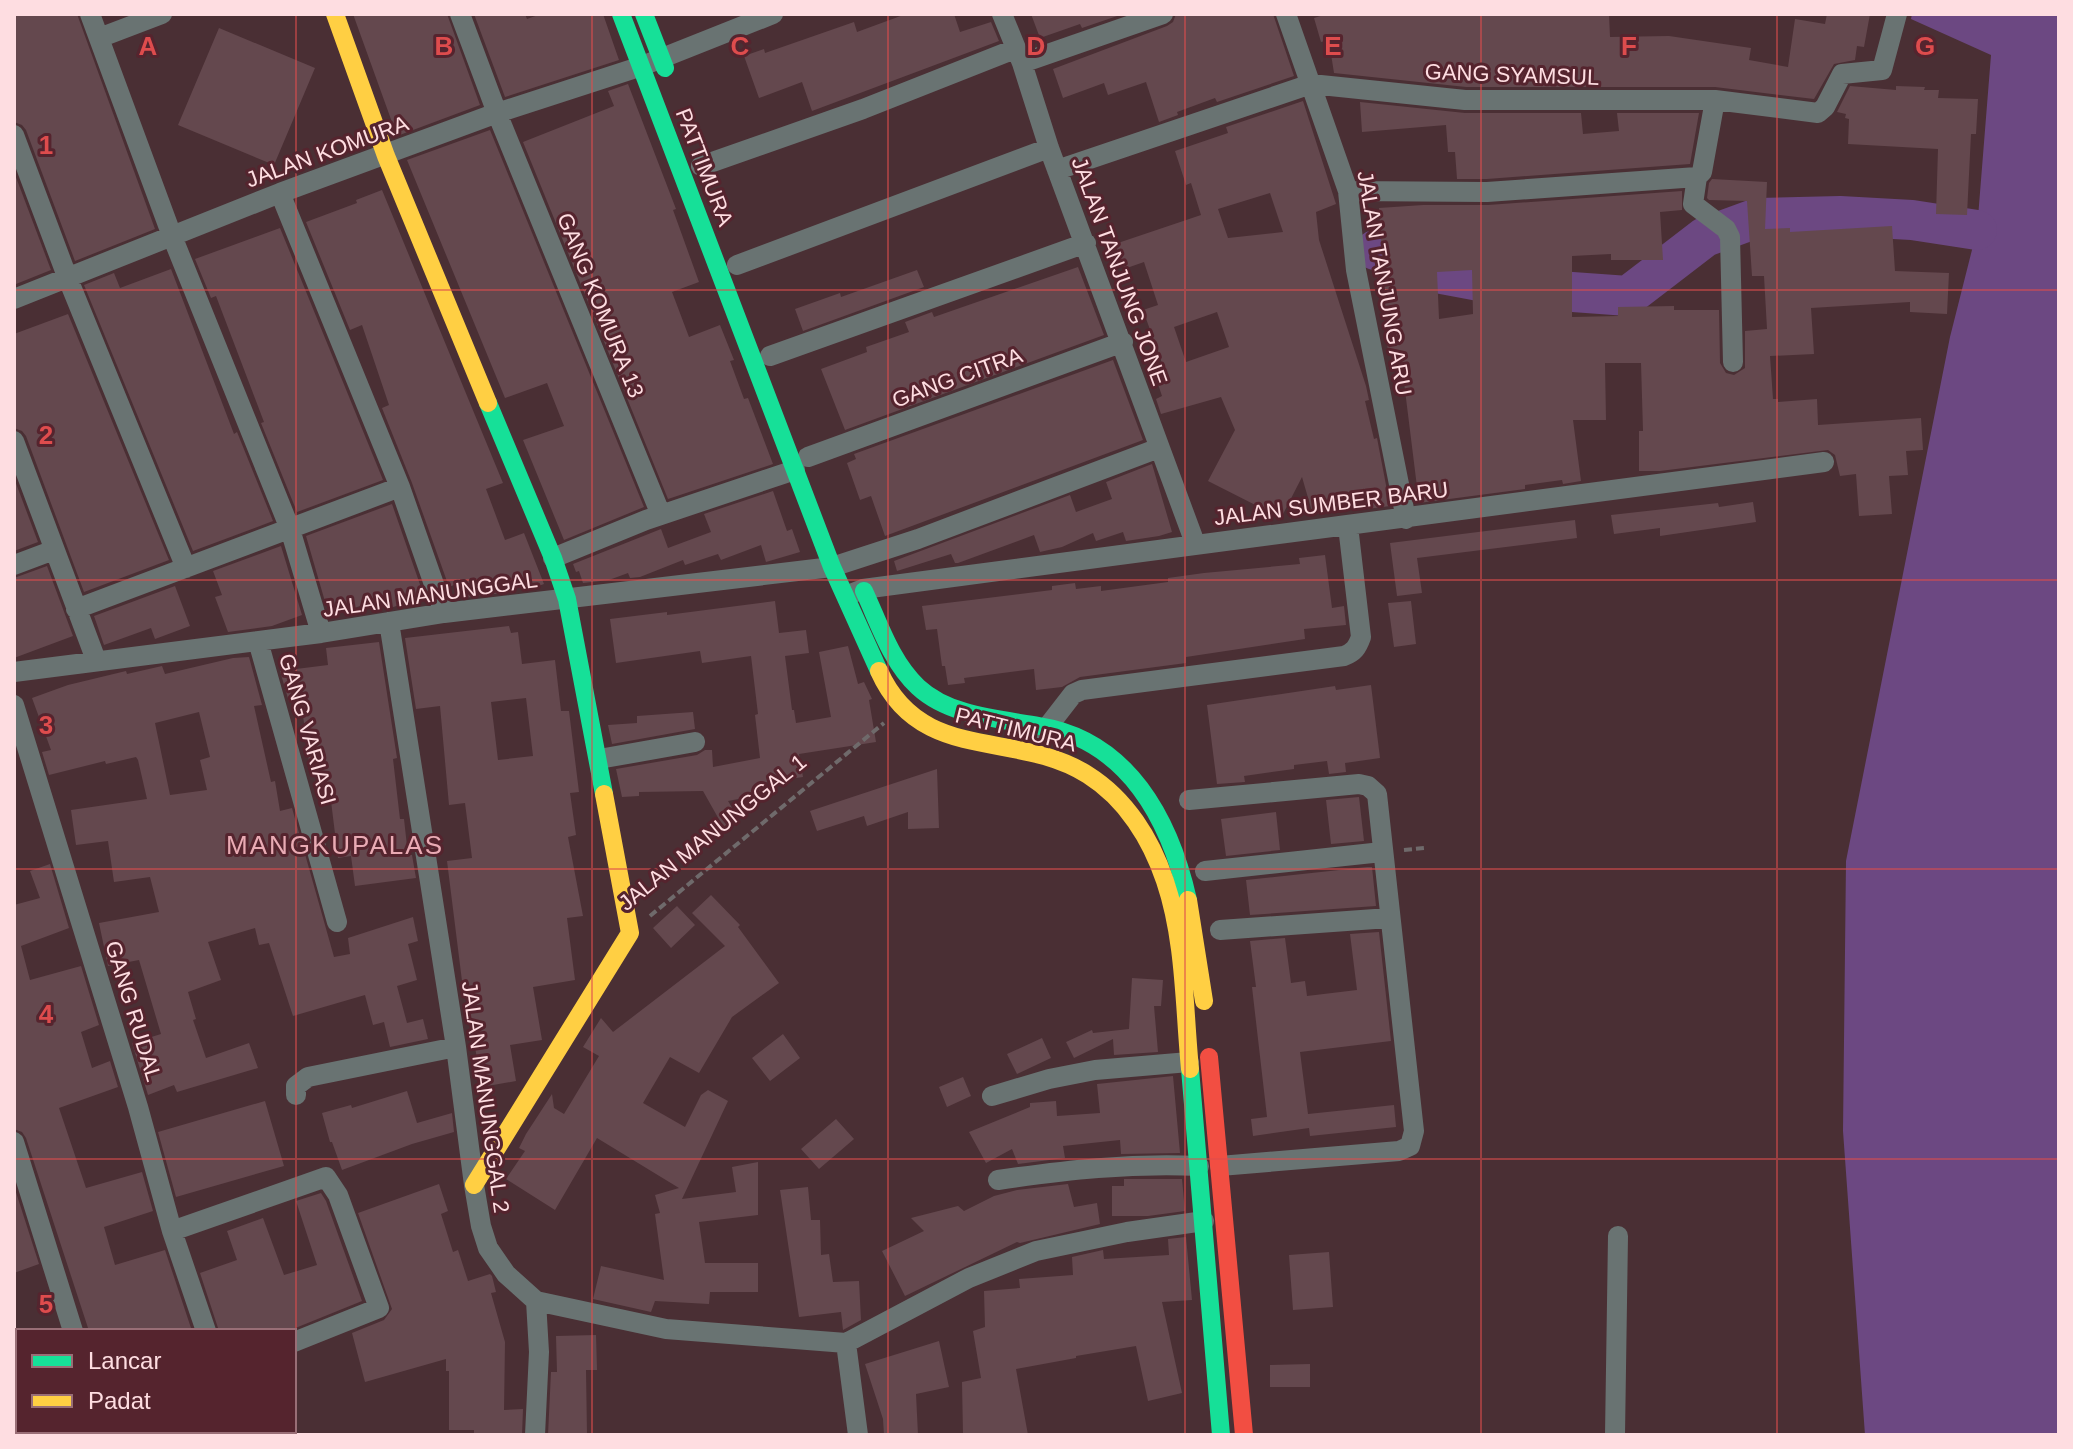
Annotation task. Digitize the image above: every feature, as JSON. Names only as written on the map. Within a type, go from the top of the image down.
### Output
[{"type":"main road","name":"JALAN MANUNGGAL 1","points":[[335,14],[386,156],[553,558],[567,599],[630,933]]},
{"type":"main road","name":"PATTIMURA","points":[[621,14],[651,62],[671,85]]},
{"type":"main road","name":"PATTIMURA","points":[[644,14],[651,62],[802,463],[843,558],[888,691],[901,709],[938,734],[970,744],[1060,760],[1086,772],[1112,792],[1137,822],[1166,884],[1189,1062],[1221,1435]]},
{"type":"main road","name":"PATTIMURA","points":[[739,272],[770,356],[802,463],[829,509]]},
{"type":"main road","name":"PATTIMURA","points":[[854,592],[907,675],[926,694],[998,720],[1047,727],[1090,742],[1121,765],[1154,802],[1176,851],[1196,931],[1244,1435]]},
{"type":"main road","points":[[474,1185],[630,933]]},
{"type":"main road","points":[[1194,1120],[1215,1117]]},
{"type":"street","points":[[90,14],[172,236],[290,529],[321,633]]},
{"type":"street","points":[[99,38],[162,14]]},
{"type":"street","name":"GANG KOMURA 13","points":[[460,14],[497,113],[661,515]]},
{"type":"street","name":"JALAN KOMURA","points":[[14,299],[280,193],[497,113],[651,62],[773,14]]},
{"type":"street","name":"JALAN TANJUNG JONE","points":[[1002,14],[1195,543]]},
{"type":"street","points":[[701,166],[1019,56],[1163,14]]},
{"type":"street","name":"JALAN TANJUNG ARU","points":[[1286,14],[1348,191],[1356,270],[1406,519]]},
{"type":"street","name":"GANG SYAMSUL","points":[[1311,84],[1465,100],[1715,100],[1818,113],[1825,107],[1842,74],[1882,70],[1897,14]]},
{"type":"street","points":[[1057,170],[1311,84]]},
{"type":"street","points":[[1715,100],[1693,204],[1722,226],[1730,237],[1733,362]]},
{"type":"street","points":[[14,135],[68,279],[186,568]]},
{"type":"street","points":[[739,272],[1049,148]]},
{"type":"street","points":[[1348,191],[1487,192],[1697,177]]},
{"type":"street","points":[[280,193],[400,487],[444,613]]},
{"type":"street","points":[[770,356],[1086,243]]},
{"type":"street","name":"GANG CITRA","points":[[553,558],[1123,342]]},
{"type":"street","points":[[14,441],[96,660]]},
{"type":"street","name":"JALAN MANUNGGAL","points":[[14,672],[321,633],[843,558],[918,539],[1159,448]]},
{"type":"street","name":"JALAN SUMBER BARU","points":[[854,592],[1195,543],[1406,519],[1824,462]]},
{"type":"street","points":[[76,609],[400,487]]},
{"type":"street","points":[[1028,753],[1073,694],[1082,690],[1352,653],[1361,637],[1348,526]]},
{"type":"street","points":[[14,565],[54,550]]},
{"type":"street","name":"JALAN MANUNGGAL 2","points":[[389,622],[456,1047],[474,1185],[488,1248],[506,1274],[536,1301],[666,1329],[846,1343]]},
{"type":"street","name":"GANG VARIASI","points":[[258,641],[337,922]]},
{"type":"street","name":"GANG RUDAL","points":[[14,705],[138,1107],[172,1231],[205,1329]]},
{"type":"street","points":[[599,759],[695,742]]},
{"type":"street","points":[[1189,800],[1365,785],[1374,791],[1378,798],[1414,1131],[1410,1146],[1399,1151],[1220,1166]]},
{"type":"street","points":[[1205,871],[1382,852]]},
{"type":"street","points":[[1220,930],[1389,918]]},
{"type":"street","points":[[296,1095],[296,1086],[308,1077],[456,1047]]},
{"type":"street","points":[[992,1096],[1049,1079],[1095,1070],[1189,1062]]},
{"type":"street","points":[[14,1142],[72,1329]]},
{"type":"street","points":[[998,1180],[1144,1163],[1199,1166]]},
{"type":"street","points":[[172,1231],[326,1177],[338,1195],[379,1308],[296,1341]]},
{"type":"street","points":[[858,1435],[846,1343],[969,1278],[1036,1251],[1127,1232],[1204,1221]]},
{"type":"street","points":[[1615,1435],[1618,1236]]},
{"type":"street","points":[[535,1435],[539,1352],[536,1301]]},
{"type":"path","name":"JALAN MANUNGGAL 1","points":[[630,933],[901,709]]},
{"type":"shaded area","points":[[1912,14],[2059,14],[2059,1435],[1865,1435],[1843,1131],[1846,861],[1950,337],[1977,230],[1991,55],[1911,19]]},
{"type":"building","points":[[14,14],[77,14],[155,229],[75,261],[26,130],[14,122]]},
{"type":"building","points":[[353,14],[447,14],[480,105],[397,136]]},
{"type":"building","points":[[474,14],[525,14],[527,19],[541,14],[603,14],[619,60],[505,97]]},
{"type":"building","points":[[906,14],[954,14],[960,32],[991,22],[999,41],[812,111],[802,82],[759,98],[744,56],[764,49],[765,53],[854,22],[857,32]]},
{"type":"building","points":[[1031,14],[1123,14],[1040,38]]},
{"type":"building","points":[[1176,14],[1273,14],[1294,76],[1217,102],[1215,98],[1159,122],[1146,82],[1108,95],[1104,83],[1063,98],[1053,69],[1167,26]]},
{"type":"building","points":[[1327,14],[1609,14],[1610,37],[1669,36],[1751,48],[1749,60],[1788,67],[1795,19],[1825,24],[1827,14],[1870,14],[1864,47],[1857,46],[1855,60],[1834,64],[1814,99],[1715,87],[1466,87],[1334,73],[1331,54],[1328,55],[1325,41],[1321,42],[1314,18]]},
{"type":"building","points":[[219,28],[315,68],[274,165],[178,125]]},
{"type":"building","points":[[628,84],[676,209],[673,210],[699,282],[672,292],[689,337],[720,325],[734,360],[730,361],[744,399],[748,398],[773,464],[668,499],[523,142],[614,106],[608,91]]},
{"type":"building","points":[[1850,86],[1896,90],[1896,86],[1925,87],[1924,90],[1939,90],[1938,98],[1978,99],[1976,134],[1971,134],[1967,215],[1936,214],[1938,149],[1848,144],[1849,119],[1845,118],[1846,114],[1837,112]]},
{"type":"building","points":[[1303,101],[1336,204],[1316,212],[1319,240],[1366,386],[1369,400],[1365,401],[1374,439],[1377,438],[1390,506],[1367,509],[1365,501],[1313,515],[1302,477],[1281,518],[1208,481],[1235,430],[1221,397],[1161,414],[1156,399],[1162,396],[1154,372],[1164,369],[1143,310],[1158,305],[1144,262],[1124,269],[1115,244],[1201,215],[1191,183],[1186,185],[1175,151],[1228,133],[1226,127]],"holes":[[[1270,193],[1283,232],[1228,238],[1218,209]],[[1217,312],[1229,347],[1186,362],[1174,327]]]},
{"type":"building","points":[[1360,102],[1465,113],[1581,113],[1583,134],[1619,131],[1617,113],[1699,113],[1690,164],[1457,179],[1455,152],[1448,152],[1446,125],[1362,132]]},
{"type":"building","points":[[490,130],[644,507],[564,540],[523,440],[564,426],[547,383],[505,398],[407,160]]},
{"type":"building","points":[[14,172],[51,270],[16,284],[14,279]]},
{"type":"building","points":[[1712,179],[1767,182],[1765,229],[1790,228],[1790,232],[1892,226],[1895,271],[1949,273],[1947,314],[1910,312],[1910,302],[1811,308],[1814,354],[1770,356],[1773,399],[1778,399],[1778,402],[1817,399],[1818,425],[1921,418],[1923,450],[1906,451],[1908,475],[1889,476],[1892,514],[1859,516],[1856,474],[1840,476],[1835,455],[1828,450],[1639,471],[1639,431],[1643,431],[1641,363],[1605,363],[1606,420],[1573,420],[1581,481],[1525,485],[1525,489],[1419,503],[1400,350],[1388,351],[1380,279],[1377,279],[1376,262],[1382,261],[1379,208],[1488,205],[1682,191],[1682,210],[1660,212],[1663,260],[1611,260],[1611,254],[1572,256],[1572,317],[1618,316],[1618,307],[1674,306],[1674,310],[1719,310],[1720,363],[1726,373],[1734,375],[1745,368],[1745,331],[1767,329],[1764,276],[1752,276],[1747,201],[1709,200],[1709,183]],"holes":[[[1472,270],[1473,314],[1439,319],[1437,272]]]},
{"type":"building","points":[[382,190],[503,483],[486,489],[505,540],[524,533],[544,584],[527,590],[525,584],[502,593],[464,598],[459,583],[449,587],[382,408],[389,405],[362,325],[350,330],[306,222]]},
{"type":"building","points":[[280,228],[383,480],[297,512],[261,423],[264,422],[216,296],[211,298],[195,259]]},
{"type":"building","points":[[1078,267],[1104,335],[845,430],[821,369],[867,352],[866,347],[909,332],[905,322],[932,312],[934,317]]},
{"type":"building","points":[[171,269],[234,434],[237,432],[273,521],[193,551],[84,285],[114,273],[120,288]]},
{"type":"building","points":[[917,270],[924,287],[803,331],[795,309],[840,293],[841,297]]},
{"type":"building","points":[[68,314],[169,560],[84,592],[26,436],[14,428],[14,334]]},
{"type":"building","points":[[1113,360],[1143,440],[885,536],[871,496],[860,500],[847,463],[856,459],[854,454]]},
{"type":"building","points":[[1152,464],[1172,532],[1126,541],[1123,532],[1096,541],[1093,533],[1062,547],[1040,552],[1034,535],[958,563],[951,554],[897,571],[894,561],[1070,495],[1076,512],[1112,499],[1106,482]]},
{"type":"building","points":[[14,478],[38,542],[14,551]]},
{"type":"building","points":[[773,491],[787,531],[792,529],[800,552],[766,562],[761,545],[721,560],[718,554],[685,565],[683,560],[640,577],[630,578],[628,573],[609,580],[583,583],[579,571],[576,572],[573,564],[661,529],[668,548],[711,532],[704,514]]},
{"type":"building","points":[[1753,502],[1756,522],[1660,536],[1660,528],[1614,534],[1611,515]]},
{"type":"building","points":[[392,504],[424,596],[388,609],[384,597],[333,616],[329,604],[326,605],[306,536]]},
{"type":"building","points":[[1575,520],[1577,538],[1417,558],[1422,593],[1397,596],[1390,543]]},
{"type":"building","points":[[281,546],[302,615],[272,626],[228,632],[215,597],[222,595],[213,571]]},
{"type":"building","points":[[1325,555],[1332,608],[1344,606],[1346,625],[1304,629],[1305,639],[1186,657],[1186,663],[1080,677],[1062,687],[1036,690],[1034,669],[964,678],[965,683],[948,685],[937,629],[926,630],[922,606],[1052,590],[1052,586],[1075,583],[1076,589],[1101,586],[1101,591],[1168,582],[1168,578],[1204,573],[1300,564],[1299,558]]},
{"type":"building","points":[[47,566],[73,636],[14,658],[14,578]]},
{"type":"building","points":[[175,586],[190,626],[155,639],[151,628],[104,645],[94,616]]},
{"type":"building","points":[[775,601],[779,633],[806,630],[809,653],[785,656],[796,723],[831,717],[819,652],[848,646],[858,684],[864,682],[872,699],[869,700],[876,742],[799,754],[803,777],[762,783],[764,794],[728,801],[740,821],[725,830],[703,791],[639,792],[639,796],[622,797],[616,769],[697,755],[705,750],[712,750],[713,767],[760,758],[755,715],[758,714],[751,656],[702,663],[700,651],[616,663],[610,619]]},
{"type":"building","points":[[1411,601],[1416,644],[1394,647],[1388,603]]},
{"type":"building","points":[[509,626],[511,633],[518,632],[522,664],[555,660],[561,711],[569,711],[579,792],[570,793],[576,835],[568,837],[583,916],[567,918],[575,980],[533,987],[542,1040],[510,1045],[516,1081],[482,1087],[464,997],[447,861],[472,858],[465,803],[449,805],[440,706],[416,709],[405,638]],"holes":[[[526,698],[533,756],[498,760],[491,702]]]},
{"type":"building","points":[[379,642],[397,758],[393,759],[400,819],[404,819],[408,855],[412,855],[416,878],[355,886],[351,856],[338,858],[331,801],[320,802],[315,761],[309,762],[301,700],[289,702],[280,671],[328,665],[326,648]]},
{"type":"building","points":[[249,657],[262,705],[254,706],[271,782],[275,781],[280,811],[292,808],[334,957],[350,954],[348,938],[413,917],[418,941],[408,944],[417,980],[397,986],[407,1023],[423,1019],[428,1039],[390,1047],[384,1022],[373,1025],[365,995],[293,1016],[269,943],[259,945],[255,928],[208,942],[221,980],[188,992],[196,1019],[193,1020],[206,1058],[249,1043],[258,1068],[177,1092],[174,1085],[148,1095],[132,1043],[161,1034],[139,960],[108,966],[99,923],[159,912],[150,877],[114,882],[108,841],[76,845],[71,810],[147,799],[138,760],[136,757],[106,764],[105,761],[49,775],[42,752],[51,750],[32,698],[68,685],[126,671],[127,674],[162,666],[165,674]],"holes":[[[199,712],[210,757],[200,760],[207,790],[170,795],[155,723]]]},
{"type":"building","points":[[1371,685],[1380,758],[1345,763],[1346,772],[1329,774],[1327,761],[1244,776],[1245,782],[1217,784],[1207,705],[1335,686],[1336,690]]},
{"type":"building","points":[[693,712],[695,729],[612,744],[608,725],[637,723],[637,716]]},
{"type":"building","points":[[937,769],[939,828],[908,829],[908,812],[867,826],[864,816],[817,831],[810,811]]},
{"type":"building","points":[[1359,797],[1364,841],[1331,844],[1326,800]]},
{"type":"building","points":[[1276,812],[1280,850],[1226,856],[1221,819]]},
{"type":"building","points":[[50,864],[69,928],[21,946],[30,980],[81,966],[99,1025],[81,1032],[92,1068],[110,1061],[118,1087],[59,1108],[86,1188],[142,1172],[153,1211],[104,1227],[115,1265],[165,1250],[191,1329],[88,1329],[26,1138],[14,1129],[14,905],[40,898],[30,871]]},
{"type":"building","points":[[1372,867],[1376,906],[1250,915],[1246,880]]},
{"type":"building","points":[[711,895],[740,925],[738,927],[779,983],[732,1017],[699,1073],[670,1057],[643,1103],[685,1127],[701,1095],[708,1090],[728,1101],[682,1199],[736,1192],[732,1167],[758,1162],[758,1215],[699,1222],[705,1263],[758,1263],[758,1292],[710,1292],[709,1304],[655,1301],[651,1312],[593,1299],[601,1266],[664,1280],[655,1214],[660,1213],[655,1195],[679,1188],[597,1138],[555,1210],[506,1179],[525,1151],[519,1148],[526,1134],[552,1094],[554,1108],[564,1114],[599,1056],[583,1047],[601,1018],[613,1032],[725,946],[692,913]]},
{"type":"building","points":[[677,906],[695,925],[671,948],[653,928]]},
{"type":"building","points":[[1379,932],[1391,1041],[1300,1052],[1308,1114],[1394,1105],[1396,1127],[1310,1136],[1309,1128],[1253,1136],[1251,1119],[1267,1117],[1252,987],[1256,987],[1250,941],[1285,938],[1291,983],[1305,981],[1307,996],[1357,990],[1350,934]]},
{"type":"building","points":[[1132,978],[1163,980],[1161,1006],[1154,1006],[1158,1052],[1114,1055],[1113,1039],[1074,1058],[1066,1042],[1092,1030],[1093,1033],[1129,1029]]},
{"type":"building","points":[[783,1034],[800,1058],[770,1081],[752,1058]]},
{"type":"building","points":[[1042,1038],[1051,1058],[1017,1074],[1007,1054]]},
{"type":"building","points":[[1173,1076],[1180,1153],[1121,1154],[1120,1140],[1063,1146],[1065,1158],[1018,1164],[1012,1149],[986,1163],[969,1132],[1030,1107],[1030,1103],[1056,1101],[1057,1116],[1100,1113],[1097,1084]]},
{"type":"building","points":[[963,1077],[971,1096],[947,1107],[939,1087]]},
{"type":"building","points":[[407,1091],[417,1123],[452,1113],[454,1132],[342,1170],[322,1113],[351,1105],[352,1108]]},
{"type":"building","points":[[265,1101],[284,1166],[176,1197],[158,1132]]},
{"type":"building","points":[[836,1119],[854,1139],[819,1169],[801,1149]]},
{"type":"building","points":[[1124,1179],[1182,1179],[1185,1211],[1148,1216],[1112,1216],[1112,1186],[1124,1186]]},
{"type":"building","points":[[439,1184],[448,1211],[441,1214],[453,1252],[458,1250],[468,1281],[492,1276],[496,1292],[491,1293],[505,1342],[504,1410],[523,1409],[522,1435],[474,1435],[474,1430],[449,1430],[449,1371],[446,1371],[446,1359],[365,1382],[352,1333],[384,1320],[392,1309],[358,1213]]},
{"type":"building","points":[[1068,1184],[1074,1207],[1097,1203],[1100,1224],[1017,1242],[905,1296],[882,1251],[924,1231],[911,1218],[958,1206],[964,1211],[994,1196],[1017,1190]]},
{"type":"building","points":[[14,1186],[39,1264],[14,1273]]},
{"type":"building","points":[[808,1187],[811,1220],[820,1220],[821,1255],[829,1254],[833,1282],[859,1281],[861,1320],[843,1330],[841,1312],[799,1317],[780,1190]]},
{"type":"building","points":[[321,1193],[362,1301],[293,1329],[218,1329],[200,1273],[237,1260],[227,1231],[263,1218],[284,1275],[317,1265],[296,1201]]},
{"type":"building","points":[[1186,1237],[1192,1300],[1162,1302],[1182,1393],[1148,1401],[1136,1346],[1076,1356],[1016,1369],[1028,1435],[963,1435],[962,1382],[981,1378],[973,1331],[985,1327],[984,1291],[1020,1288],[1019,1279],[1073,1275],[1072,1257],[1103,1250],[1104,1259],[1169,1255],[1168,1239]]},
{"type":"building","points":[[1329,1252],[1333,1307],[1293,1310],[1289,1255]]},
{"type":"building","points":[[596,1335],[597,1370],[586,1370],[587,1435],[548,1435],[551,1372],[557,1372],[556,1336]]},
{"type":"building","points":[[939,1341],[949,1387],[916,1394],[918,1435],[884,1435],[883,1419],[865,1364]]},
{"type":"building","points":[[1310,1364],[1310,1387],[1270,1387],[1270,1365]]},
{"type":"waterway","points":[[1375,250],[1411,254],[1426,271],[1517,288],[1628,296],[1705,237],[1757,218],[1840,216],[1912,220],[1977,230]]},
{"type":"traffic: fast","points":[[621,14],[832,567],[879,671]]},
{"type":"traffic: fast","points":[[644,14],[665,68]]},
{"type":"traffic: fast","points":[[488,403],[567,599],[604,794]]},
{"type":"traffic: fast","points":[[864,591],[900,666],[930,697],[975,715],[1070,734],[1097,748],[1121,766],[1156,813],[1170,841],[1188,900]]},
{"type":"traffic: fast","points":[[1190,1069],[1221,1435]]},
{"type":"traffic: slow","points":[[335,14],[386,156],[488,403]]},
{"type":"traffic: slow","points":[[879,671],[897,701],[919,720],[945,733],[972,741],[1060,761],[1102,785],[1136,821],[1152,850],[1172,903],[1183,974],[1190,1069]]},
{"type":"traffic: slow","points":[[474,1185],[630,933],[604,794]]},
{"type":"traffic: slow","points":[[1188,900],[1204,1001]]},
{"type":"traffic: jam","points":[[1209,1057],[1244,1435]]},
{"type":"district","name":"MANGKUPALAS","points":[[335,845]]}]
